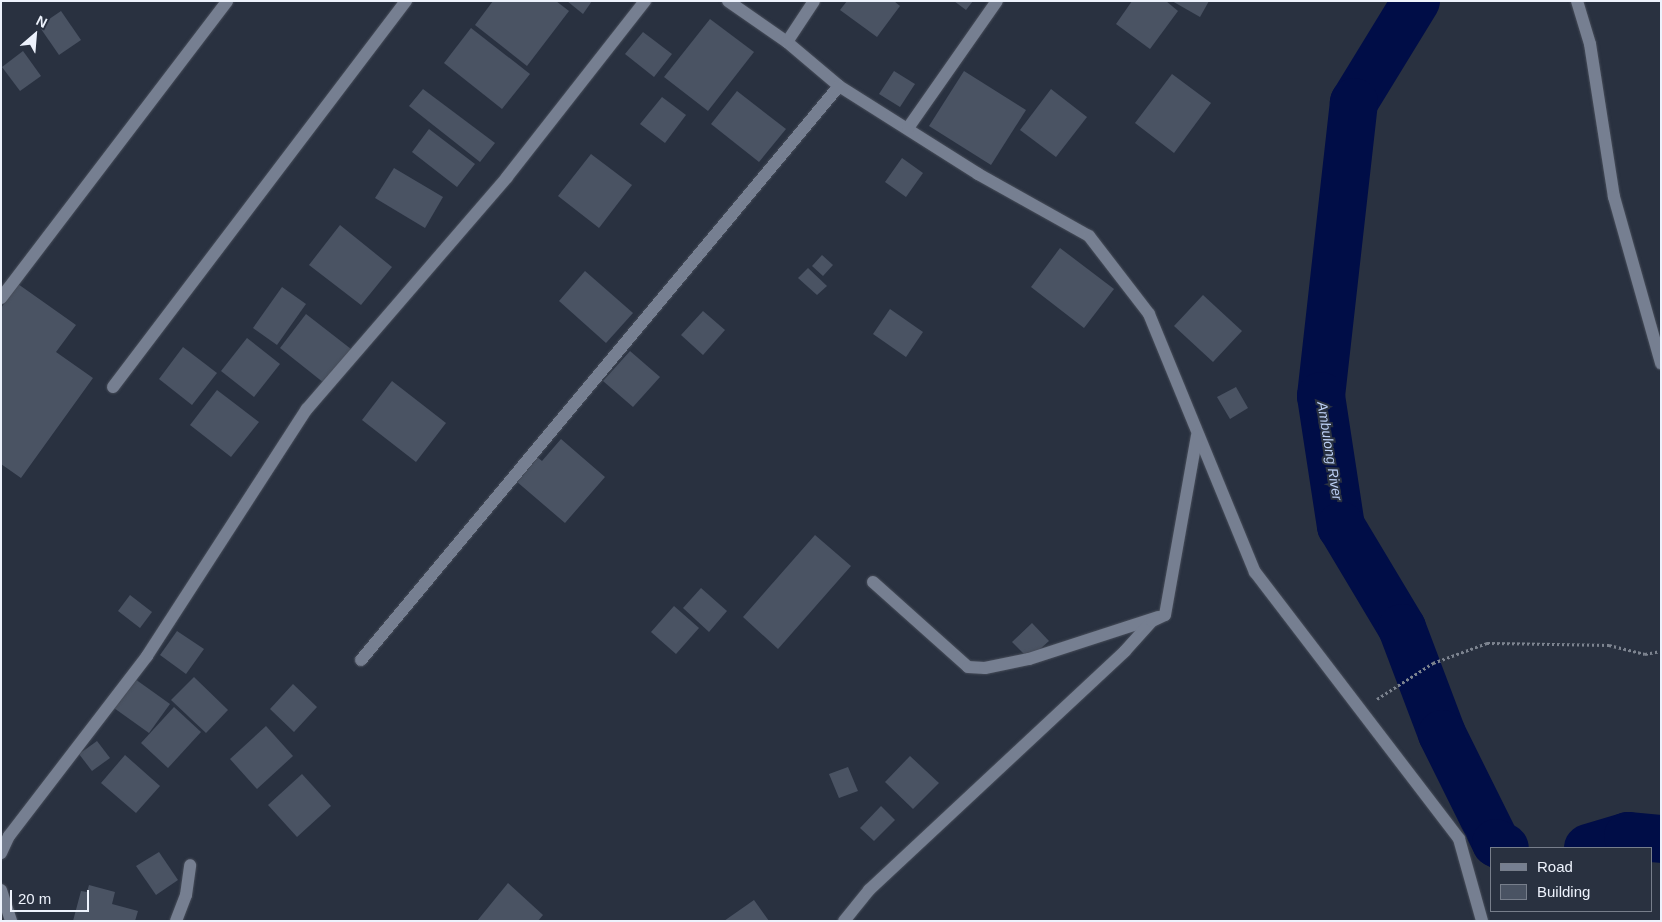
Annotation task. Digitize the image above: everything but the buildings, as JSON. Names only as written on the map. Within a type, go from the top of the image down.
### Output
[{"type":"street","points":[[1,298],[227,1]]},
{"type":"street","points":[[113,387],[406,1]]},
{"type":"street","points":[[1,853],[14,828],[147,656],[307,409],[507,177],[645,1]]},
{"type":"street","points":[[728,1],[787,42],[839,86],[978,174],[1089,236],[1149,314],[1197,436],[1255,572],[1362,709],[1459,839],[1482,921]]},
{"type":"street","points":[[787,42],[814,1]]},
{"type":"street","points":[[908,128],[997,1]]},
{"type":"street","points":[[1577,1],[1590,44],[1614,197],[1661,363]]},
{"type":"street","points":[[361,660],[839,86]]},
{"type":"street","points":[[1165,615],[1197,436]]},
{"type":"street","points":[[873,582],[968,667],[985,668],[1030,660],[1165,615]]},
{"type":"street","points":[[844,921],[869,890],[1117,658],[1152,622],[1165,615]]},
{"type":"street","points":[[176,921],[186,895],[190,865]]},
{"type":"street","points":[[1,890],[11,921]]},
{"type":"path","points":[[1362,709],[1411,676],[1433,664],[1487,643],[1609,645],[1645,654],[1661,652]]},
{"type":"waterway","name":"Ambulong River","points":[[1416,1],[1354,102],[1321,396],[1341,526],[1402,628],[1442,734],[1496,843],[1503,847]]},
{"type":"waterway","name":"Ambulong River","points":[[1591,847],[1628,836],[1661,839]]}]
